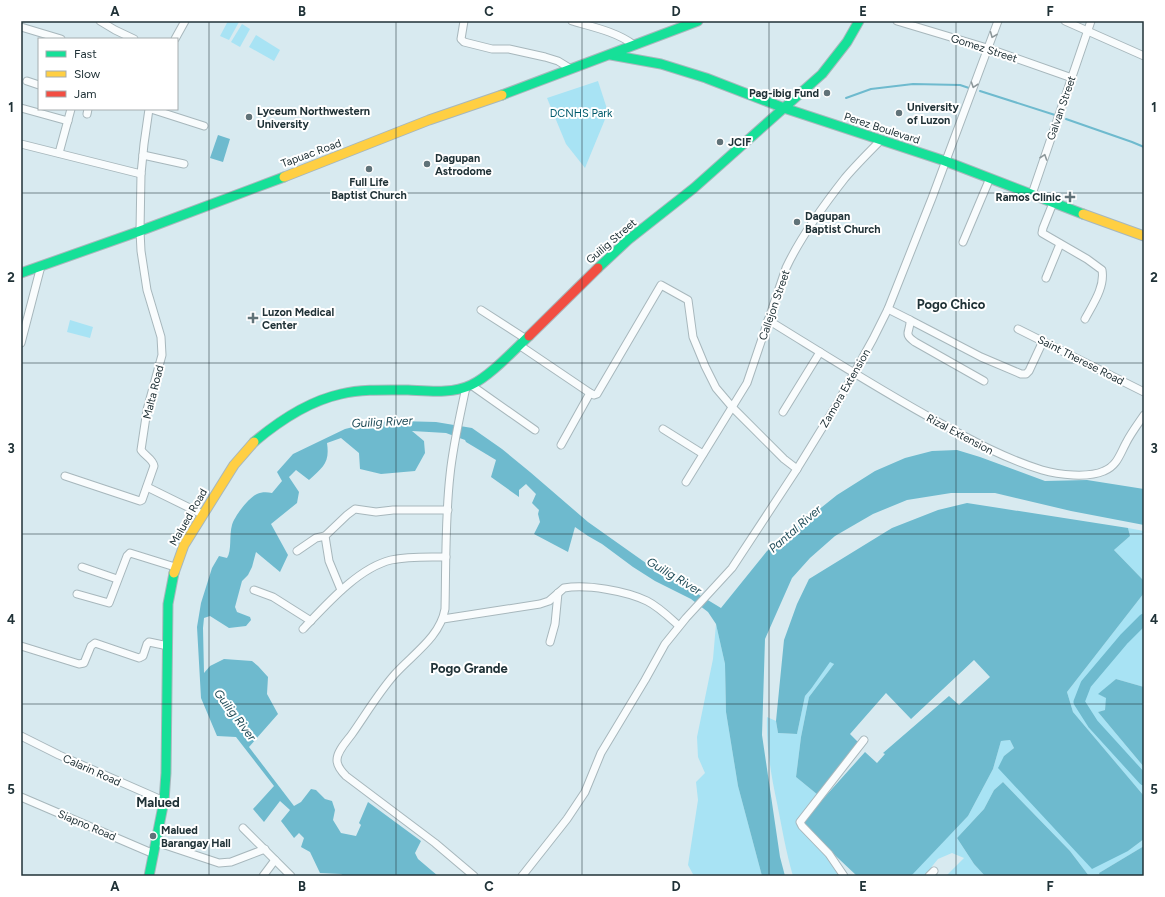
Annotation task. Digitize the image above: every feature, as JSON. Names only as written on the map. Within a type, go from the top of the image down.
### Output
[{"type":"main road","name":"Guilig Street","points":[[454,391],[469,386],[484,377],[523,342],[623,245],[694,188],[822,74],[850,39],[859,21]]},
{"type":"main road","name":"Tapuac Road","points":[[21,274],[140,232],[429,120],[610,55],[692,22]]},
{"type":"main road","name":"Perez Boulevard","points":[[610,55],[642,60],[686,71],[784,108],[990,178],[1144,236]]},
{"type":"main road","name":"Malued Road","points":[[149,876],[164,801],[166,773],[168,604],[175,567],[184,545],[202,514],[234,465],[252,444],[267,431],[305,407],[340,394],[375,390],[454,391]]},
{"type":"street","points":[[100,21],[132,38]]},
{"type":"street","points":[[176,21],[184,23],[176,38]]},
{"type":"street","points":[[464,21],[461,35],[461,39],[464,42],[492,49],[509,49],[545,57],[558,61],[571,69]]},
{"type":"street","points":[[572,21],[615,35],[634,45]]},
{"type":"street","name":"Gomez Street","points":[[897,21],[987,48],[1072,78]]},
{"type":"street","name":"Zamora Extension","points":[[522,876],[567,819],[585,792],[601,753],[665,644],[679,626],[732,568],[797,469],[837,404],[888,309],[932,198],[998,21]]},
{"type":"street","points":[[1065,21],[1144,56]]},
{"type":"street","name":"Galvan Street","points":[[1032,194],[1091,21]]},
{"type":"street","points":[[21,27],[57,38]]},
{"type":"street","points":[[27,81],[38,85]]},
{"type":"street","points":[[21,108],[68,121]]},
{"type":"street","points":[[59,153],[71,110]]},
{"type":"street","points":[[140,232],[141,174],[150,110]]},
{"type":"street","points":[[153,110],[204,126]]},
{"type":"street","name":"Callejon Street","points":[[686,482],[747,383],[786,268],[801,240],[846,177],[881,140]]},
{"type":"street","points":[[21,144],[141,174]]},
{"type":"street","points":[[143,155],[184,164]]},
{"type":"street","points":[[963,242],[990,178]]},
{"type":"street","points":[[1054,203],[1042,231],[1044,234],[1102,270],[1104,277],[1100,290],[1086,319]]},
{"type":"street","name":"Malta Road","points":[[140,232],[146,284],[161,337],[162,355],[148,410],[142,446],[142,452],[154,463],[153,472],[147,487]]},
{"type":"street","points":[[1046,278],[1060,244]]},
{"type":"street","points":[[21,343],[41,266]]},
{"type":"street","points":[[481,310],[594,395],[599,392],[661,285],[688,300],[693,337],[716,388],[733,408],[784,459],[797,469]]},
{"type":"street","points":[[888,309],[980,357],[1021,374],[1026,374],[1029,371],[1043,341]]},
{"type":"street","name":"Rizal Extension","points":[[768,320],[896,400],[997,453],[1042,470],[1076,475],[1097,473],[1110,468],[1118,460],[1126,443],[1144,415]]},
{"type":"street","points":[[910,320],[907,333],[910,339],[984,380]]},
{"type":"street","name":"Saint Therese Road","points":[[1018,328],[1144,392]]},
{"type":"street","points":[[783,412],[820,352]]},
{"type":"street","points":[[474,876],[435,844],[346,776],[342,772],[337,762],[340,752],[371,706],[395,674],[431,638],[443,619],[445,609],[450,475],[454,443],[469,386],[535,430]]},
{"type":"street","points":[[560,445],[590,393]]},
{"type":"street","points":[[663,429],[703,454]]},
{"type":"street","points":[[65,476],[140,501],[142,500],[147,487],[202,514]]},
{"type":"street","points":[[297,551],[316,538],[325,536],[347,514],[355,509],[376,512],[393,510],[448,510]]},
{"type":"street","points":[[325,536],[329,561],[341,590]]},
{"type":"street","points":[[77,594],[109,603],[117,579],[127,556],[130,553],[175,567]]},
{"type":"street","points":[[303,629],[341,590],[377,565],[389,560],[401,558],[446,557]]},
{"type":"street","points":[[82,567],[117,579]]},
{"type":"street","points":[[443,619],[540,604],[550,601],[564,588],[590,587],[605,589],[640,598],[657,607],[679,626]]},
{"type":"street","points":[[254,590],[273,597],[311,621]]},
{"type":"street","points":[[550,642],[555,624],[558,593]]},
{"type":"street","points":[[21,646],[79,664],[84,663],[91,646],[95,643],[139,658],[143,656],[149,642],[168,646]]},
{"type":"street","name":"Calarin Road","points":[[21,736],[59,755],[164,801]]},
{"type":"street","points":[[844,876],[829,854],[802,826],[800,822],[864,740]]},
{"type":"street","name":"Siapno Road","points":[[21,797],[154,854]]},
{"type":"street","points":[[243,828],[290,876]]},
{"type":"street","points":[[156,842],[219,863],[231,862],[265,849]]},
{"type":"street","points":[[263,876],[275,860]]},
{"type":"green space","points":[[228,21],[239,22],[229,40],[220,36]]},
{"type":"green space","points":[[242,24],[250,29],[240,47],[231,42]]},
{"type":"green space","points":[[256,35],[280,50],[274,61],[249,47]]},
{"type":"green space","name":"DCNHS Park","points":[[598,81],[608,112],[585,168],[566,144],[547,98]]},
{"type":"green space","points":[[70,320],[93,327],[90,338],[67,332]]},
{"type":"green space","points":[[1128,528],[1144,531],[1144,581],[1114,550],[1130,536]]},
{"type":"green space","points":[[1144,593],[1144,687],[1116,679],[1099,694],[1107,698],[1105,710],[1098,712],[1144,767],[1144,796],[1073,712],[1067,692]]},
{"type":"green space","points":[[716,624],[725,664],[726,712],[738,786],[762,876],[694,876],[688,865],[698,800],[696,782],[705,773],[698,757],[697,737],[713,659]]},
{"type":"green space","points":[[830,661],[834,664],[809,697],[801,737],[796,777],[818,795],[798,820],[797,825],[826,855],[840,876],[793,876],[784,840],[771,771],[767,739],[767,717],[776,721],[778,733],[797,734],[805,696]]},
{"type":"green space","points":[[1010,740],[1014,748],[1004,756],[1128,851],[1144,839],[1144,846],[1099,873],[1100,876],[1089,876],[1070,851],[1003,782],[994,790],[984,809],[957,838],[974,864],[985,876],[946,876],[964,858],[952,853],[938,859],[924,876],[914,876],[912,874],[968,816],[993,769],[1001,741]]},
{"type":"water","points":[[218,135],[230,139],[223,162],[210,158]]},
{"type":"water","points":[[374,422],[436,422],[472,428],[502,449],[588,522],[660,573],[673,579],[721,608],[767,551],[837,495],[875,471],[905,458],[932,451],[957,450],[1045,481],[1087,480],[1144,489],[1144,525],[1071,511],[995,493],[951,493],[907,500],[873,514],[835,536],[810,558],[792,578],[765,639],[762,735],[780,857],[785,876],[762,876],[738,786],[726,712],[725,664],[716,624],[708,612],[691,599],[655,581],[633,567],[602,544],[575,527],[568,552],[534,534],[540,522],[538,514],[539,510],[532,503],[536,494],[526,484],[519,490],[519,497],[491,477],[496,460],[465,440],[446,433],[412,431],[424,441],[425,453],[415,471],[381,474],[360,469],[359,453],[341,438],[327,443],[328,450],[326,460],[318,472],[309,480],[296,470],[289,477],[299,492],[297,503],[271,524],[288,555],[280,572],[256,552],[252,567],[248,575],[242,581],[235,607],[237,612],[250,617],[251,620],[246,626],[229,628],[210,616],[204,618],[203,628],[204,673],[210,666],[224,659],[252,661],[268,677],[267,694],[278,714],[249,747],[294,806],[301,802],[311,789],[316,790],[325,799],[332,801],[335,810],[333,820],[341,833],[356,836],[361,825],[359,823],[368,802],[421,841],[415,853],[418,859],[438,876],[344,876],[341,874],[320,873],[310,852],[301,847],[304,838],[299,833],[294,838],[281,821],[290,810],[280,801],[264,822],[253,809],[274,786],[236,737],[217,736],[201,698],[197,627],[201,603],[212,568],[219,556],[227,558],[229,555],[233,521],[246,503],[254,496],[259,493],[272,493],[282,481],[277,472],[293,454],[345,429]]},
{"type":"water","points":[[967,503],[1128,528],[1130,536],[1114,550],[1144,581],[1144,593],[1067,692],[1073,712],[1144,796],[1144,839],[1128,851],[1092,869],[998,768],[1004,756],[1014,748],[1010,740],[1001,741],[993,769],[968,816],[911,876],[857,876],[804,826],[806,818],[865,752],[877,763],[885,754],[883,753],[949,696],[959,705],[990,677],[974,660],[911,719],[886,693],[850,734],[860,744],[818,795],[796,777],[801,737],[809,697],[834,664],[830,662],[805,696],[797,734],[778,733],[776,721],[784,640],[797,604],[809,579],[892,528],[938,510]]},
{"type":"water","points":[[1116,679],[1144,687],[1144,767],[1098,712],[1105,710],[1106,698],[1098,694]]},
{"type":"water","points":[[1003,782],[1070,851],[1089,876],[985,876],[974,864],[957,838],[984,809],[994,790]]},
{"type":"water","points":[[1144,846],[1144,876],[1100,876],[1099,873]]},
{"type":"waterway","points":[[846,98],[871,89],[913,84],[960,85],[969,88]]},
{"type":"waterway","points":[[980,91],[1055,115]]},
{"type":"waterway","points":[[1066,119],[1144,147]]},
{"type":"waterway","points":[[1144,619],[1124,639],[1086,684],[1079,702],[1093,724],[1144,780]]},
{"type":"traffic: fast","points":[[502,95],[698,21]]},
{"type":"traffic: fast","points":[[598,268],[628,240],[694,188],[822,74],[847,42],[859,21]]},
{"type":"traffic: fast","points":[[611,55],[661,64],[706,78],[784,108],[945,161],[1083,214]]},
{"type":"traffic: fast","points":[[21,273],[140,231],[284,177]]},
{"type":"traffic: fast","points":[[254,442],[284,419],[329,397],[358,391],[448,391],[464,388],[486,376],[529,336]]},
{"type":"traffic: fast","points":[[149,876],[164,801],[166,773],[168,604],[174,573]]},
{"type":"traffic: slow","points":[[284,177],[429,120],[502,95]]},
{"type":"traffic: slow","points":[[1083,214],[1144,236]]},
{"type":"traffic: slow","points":[[174,573],[184,545],[234,465],[254,442]]},
{"type":"traffic: jam","points":[[529,336],[598,268]]},
{"type":"place","name":"Pag-ibig Fund","points":[[827,93]]},
{"type":"place","name":"University of Luzon","points":[[899,113]]},
{"type":"place","name":"Lyceum Northwestern University","points":[[249,117]]},
{"type":"place","name":"JCIF","points":[[720,142]]},
{"type":"place","name":"Dagupan Astrodome","points":[[427,164]]},
{"type":"place","name":"Full Life Baptist Church","points":[[369,169]]},
{"type":"place","name":"Ramos Clinic","points":[[1070,197]]},
{"type":"place","name":"Dagupan Baptist Church","points":[[797,222]]},
{"type":"place","name":"Luzon Medical Center","points":[[253,318]]},
{"type":"place","name":"Malued Barangay Hall","points":[[153,836]]},
{"type":"district","name":"Pogo Chico","points":[[951,304]]},
{"type":"district","name":"Pogo Grande","points":[[469,668]]},
{"type":"district","name":"Malued","points":[[158,802]]},
{"type":"water label","name":"Guilig River","points":[[382,422]]},
{"type":"water label","name":"Pantal River","points":[[795,529]]},
{"type":"water label","name":"Guilig River","points":[[674,576]]},
{"type":"water label","name":"Guilig River","points":[[235,715]]}]
